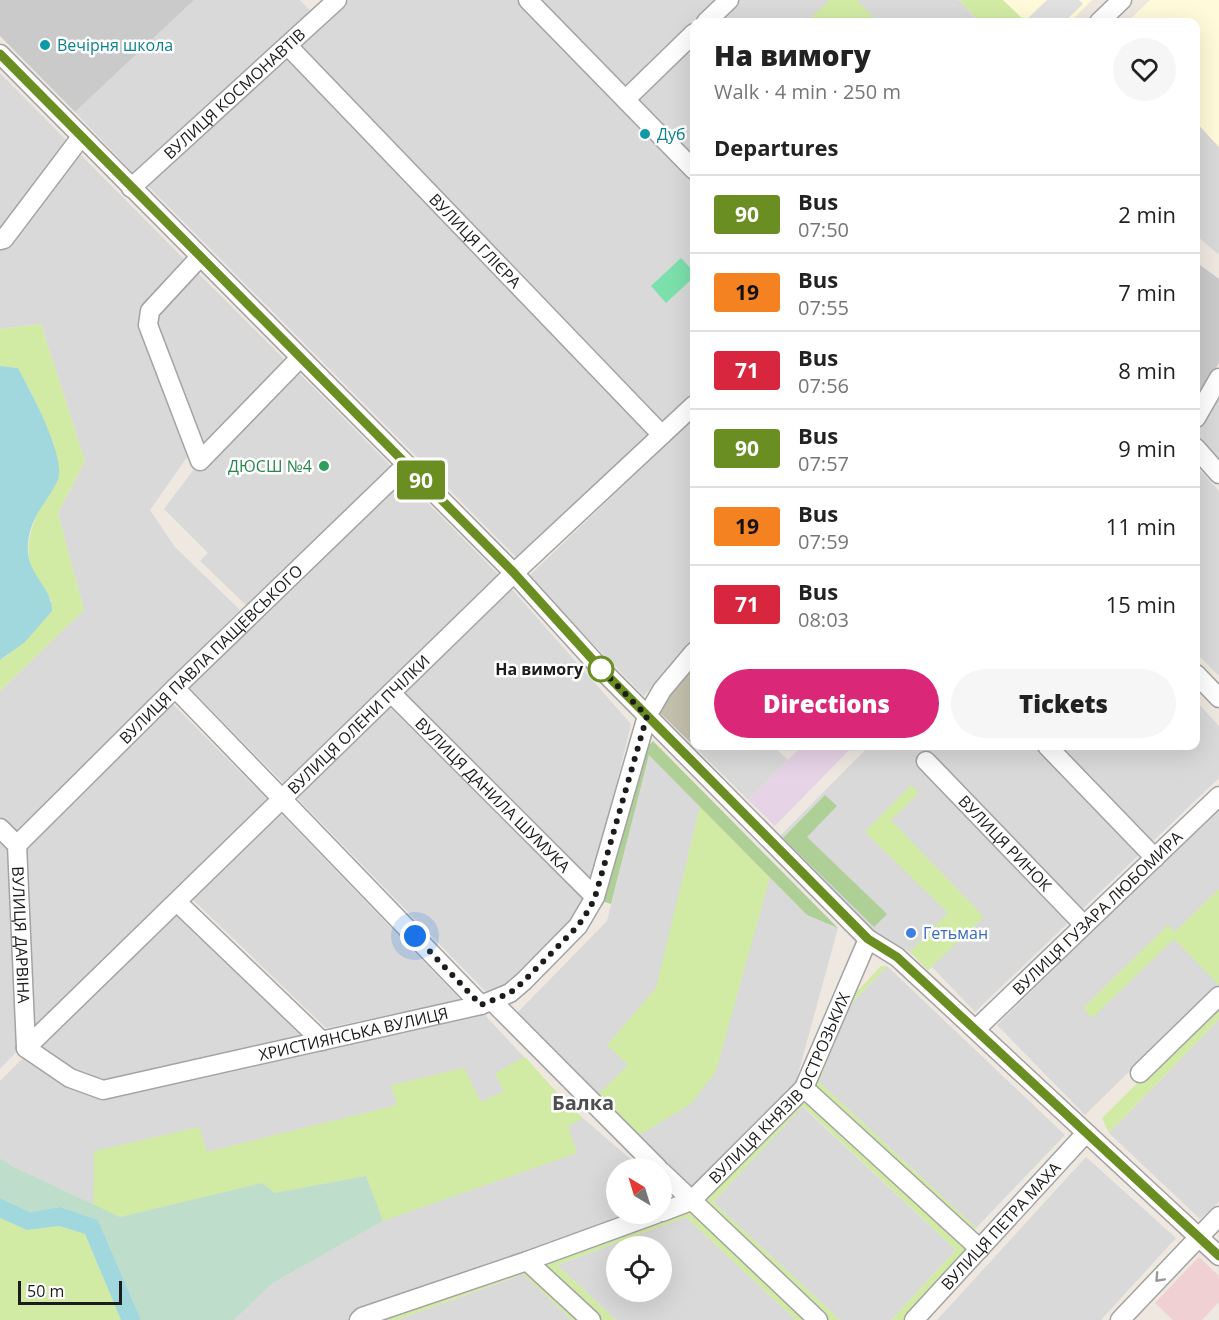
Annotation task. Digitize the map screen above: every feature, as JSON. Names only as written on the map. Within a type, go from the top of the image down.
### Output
[{"type":"street","name":"ВУЛИЦЯ КОСМОНАВТІВ","points":[[131,188],[337,0]]},
{"type":"street","points":[[528,0],[690,166]]},
{"type":"street","points":[[710,18],[729,0]]},
{"type":"street","points":[[1104,18],[1122,0]]},
{"type":"street","points":[[626,99],[690,37]]},
{"type":"street","name":"ВУЛИЦЯ ГЛІЄРА","points":[[288,46],[662,435]]},
{"type":"street","points":[[0,54],[514,573],[647,716],[868,939],[897,957],[1219,1256]]},
{"type":"street","points":[[0,240],[4,239],[81,137]]},
{"type":"street","points":[[200,257],[150,311],[148,325],[200,460],[300,358]]},
{"type":"street","points":[[1200,411],[1219,378]]},
{"type":"street","name":"ВУЛИЦЯ ОЛЕНИ ПЧІЛКИ","points":[[26,1048],[514,573],[690,409]]},
{"type":"street","points":[[1200,453],[1219,474]]},
{"type":"street","name":"ВУЛИЦЯ ПАВЛА ПАЩЕВСЬКОГО","points":[[17,845],[175,688],[406,465]]},
{"type":"street","name":"ХРИСТИЯНСЬКА ВУЛИЦЯ","points":[[26,1048],[70,1078],[103,1090],[486,1003],[510,993],[578,926],[595,897],[647,716],[662,690],[690,657]]},
{"type":"street","points":[[1200,679],[1219,698]]},
{"type":"street","points":[[175,688],[486,1003],[647,1158]]},
{"type":"street","name":"ВУЛИЦЯ ДАНИЛА ШУМУКА","points":[[391,693],[595,897]]},
{"type":"street","points":[[1051,750],[1155,858]]},
{"type":"street","name":"ВУЛИЦЯ РИНОК","points":[[926,761],[1084,926]]},
{"type":"street","name":"ВУЛИЦЯ ГУЗАРА ЛЮБОМИРА","points":[[976,1029],[1219,796]]},
{"type":"street","name":"ВУЛИЦЯ ДАРВІНА","points":[[0,828],[17,845],[26,1048]]},
{"type":"street","points":[[177,902],[322,1041]]},
{"type":"street","name":"ВУЛИЦЯ КНЯЗІВ ОСТРОЗЬКИХ","points":[[672,1208],[691,1201],[804,1088],[868,939]]},
{"type":"street","points":[[1140,1073],[1219,996]]},
{"type":"street","points":[[804,1088],[980,1249]]},
{"type":"street","name":"ВУЛИЦЯ ПЕТРА МАХА","points":[[914,1320],[1086,1133]]},
{"type":"street","points":[[672,1182],[818,1320]]},
{"type":"street","points":[[1120,1320],[1219,1216]]},
{"type":"street","points":[[362,1319],[629,1224]]},
{"type":"street","points":[[527,1261],[591,1320]]},
{"type":"shaded area","points":[[0,0],[194,0],[75,112],[0,36]]},
{"type":"shaded area","points":[[194,0],[300,0],[313,14],[138,178],[75,112]]},
{"type":"shaded area","points":[[349,0],[519,0],[690,175],[690,399],[660,427],[296,49]]},
{"type":"shaded area","points":[[540,0],[719,0],[701,18],[690,18],[690,29],[628,90]]},
{"type":"shaded area","points":[[735,0],[959,0],[976,18],[716,18]]},
{"type":"shaded area","points":[[959,0],[1092,0],[1074,18],[976,18]]},
{"type":"shaded area","points":[[1047,0],[1079,0],[1083,4],[1068,18],[1028,18]]},
{"type":"shaded area","points":[[1150,0],[1219,0],[1219,147],[1200,126],[1200,18],[1131,18]]},
{"type":"shaded area","points":[[690,44],[690,157],[635,99]]},
{"type":"shaded area","points":[[290,55],[654,433],[518,559],[147,185]]},
{"type":"shaded area","points":[[0,73],[68,142],[0,231]]},
{"type":"shaded area","points":[[1200,126],[1219,147],[1219,255],[1200,238]]},
{"type":"shaded area","points":[[80,154],[187,262],[145,308],[190,453],[150,510],[175,547],[240,610],[15,833],[0,817],[0,691],[84,610],[58,513],[85,461],[41,324],[0,329],[0,249],[10,248]]},
{"type":"shaded area","points":[[1200,265],[1219,279],[1219,363],[1200,394]]},
{"type":"shaded area","points":[[197,272],[286,361],[203,445],[156,324],[158,315]]},
{"type":"shaded area","points":[[292,366],[391,466],[246,605],[200,561],[208,553],[164,509],[200,461]]},
{"type":"shaded area","points":[[1219,392],[1219,461],[1200,441],[1200,425]]},
{"type":"shaded area","points":[[690,422],[690,644],[644,696],[528,577]]},
{"type":"shaded area","points":[[1200,470],[1219,491],[1219,676],[1200,657]]},
{"type":"shaded area","points":[[402,477],[500,576],[286,786],[187,685]]},
{"type":"shaded area","points":[[510,587],[631,724],[593,883],[401,693]]},
{"type":"shaded area","points":[[690,665],[690,742],[657,710]]},
{"type":"shaded area","points":[[170,701],[270,802],[32,1032],[23,848]]},
{"type":"shaded area","points":[[1200,705],[1219,726],[1219,778],[1152,842],[1064,750],[1200,750]]},
{"type":"shaded area","points":[[388,706],[584,899],[573,922],[521,976],[488,994],[295,796]]},
{"type":"shaded area","points":[[698,750],[777,750],[788,760],[748,800]]},
{"type":"shaded area","points":[[798,750],[849,750],[775,826],[748,800]]},
{"type":"shaded area","points":[[865,750],[1040,750],[1140,854],[975,1012],[932,967],[928,970],[910,952],[872,933],[778,838]]},
{"type":"shaded area","points":[[649,754],[807,915],[838,928],[795,1085],[691,1190],[672,1171],[672,1158],[659,1158],[515,1015],[607,921]]},
{"type":"shaded area","points":[[1219,808],[1219,988],[1181,1021],[1085,1115],[997,1025]]},
{"type":"shaded area","points":[[279,812],[461,1000],[326,1028],[191,898]]},
{"type":"shaded area","points":[[0,837],[11,848],[20,1048],[0,1069]]},
{"type":"shaded area","points":[[175,913],[303,1036],[103,1080],[75,1070],[39,1045]]},
{"type":"shaded area","points":[[887,966],[1065,1135],[976,1228],[819,1082],[849,1006]]},
{"type":"shaded area","points":[[485,1015],[570,1107],[629,1158],[606,1158],[607,1224],[351,1320],[234,1320],[273,1283],[383,1221],[366,1176],[275,1193],[262,1183],[120,1217],[10,1165],[0,1158],[0,1081],[23,1058],[66,1087],[102,1101]]},
{"type":"shaded area","points":[[1219,1019],[1219,1202],[1200,1219],[1109,1133]]},
{"type":"shaded area","points":[[802,1106],[956,1250],[891,1320],[840,1320],[713,1202]]},
{"type":"shaded area","points":[[1086,1157],[1176,1238],[1101,1320],[937,1320]]},
{"type":"shaded area","points":[[686,1217],[796,1320],[616,1320],[557,1265],[606,1247],[606,1302],[672,1302],[672,1236],[635,1236]]},
{"type":"shaded area","points":[[1199,1257],[1219,1276],[1219,1302],[1202,1320],[1173,1320],[1155,1303]]},
{"type":"shaded area","points":[[524,1274],[572,1320],[397,1320]]},
{"type":"green space","points":[[830,0],[857,0],[874,18],[810,18]]},
{"type":"green space","points":[[959,0],[1003,0],[1022,18],[976,18]]},
{"type":"green space","points":[[681,258],[690,268],[690,281],[666,303],[651,286]]},
{"type":"green space","points":[[41,324],[85,461],[58,513],[84,610],[0,691],[0,660],[8,655],[52,601],[31,565],[29,539],[43,503],[58,481],[54,444],[18,368],[0,366],[0,329]]},
{"type":"green space","points":[[653,741],[838,928],[807,915],[649,755],[611,904],[599,900],[644,750]]},
{"type":"green space","points":[[911,785],[919,793],[891,820],[984,917],[928,970],[910,952],[948,913],[865,832]]},
{"type":"green space","points":[[825,795],[837,806],[807,837],[887,914],[874,927],[783,838]]},
{"type":"green space","points":[[700,806],[770,877],[716,1071],[691,1104],[638,1136],[597,1096],[628,1065],[607,1045],[656,988]]},
{"type":"green space","points":[[1219,889],[1219,985],[1174,939],[1092,1018],[1083,1008],[1168,925],[1175,932]]},
{"type":"green space","points":[[881,966],[887,966],[849,1006],[819,1082],[976,1228],[970,1235],[810,1088],[846,1003]]},
{"type":"green space","points":[[1216,1005],[1219,1008],[1219,1019],[1109,1133],[1102,1118]]},
{"type":"green space","points":[[525,1057],[570,1107],[583,1118],[568,1126],[577,1153],[383,1221],[366,1176],[275,1193],[262,1183],[120,1217],[93,1205],[94,1151],[199,1127],[207,1152],[397,1105],[391,1085],[464,1068],[481,1102],[504,1091],[495,1073]]},
{"type":"green space","points":[[805,1095],[974,1249],[908,1320],[891,1320],[956,1250],[803,1106],[713,1202],[840,1320],[825,1320],[698,1201]]},
{"type":"green space","points":[[0,1158],[10,1165],[120,1217],[262,1183],[275,1193],[366,1176],[383,1221],[273,1283],[234,1320],[141,1320],[98,1220],[60,1207],[30,1212],[0,1198]]},
{"type":"green space","points":[[690,1207],[811,1320],[796,1320],[686,1217],[672,1222],[672,1214]]},
{"type":"green space","points":[[0,1218],[27,1230],[59,1226],[85,1234],[121,1320],[0,1320]]},
{"type":"green space","points":[[644,1224],[667,1224],[635,1236],[611,1236]]},
{"type":"green space","points":[[606,1238],[606,1247],[557,1265],[616,1320],[598,1320],[537,1263]]},
{"type":"green space","points":[[527,1267],[584,1320],[572,1320],[523,1274],[397,1320],[372,1320]]},
{"type":"water","points":[[0,366],[18,368],[53,442],[59,472],[57,482],[33,523],[28,542],[30,561],[49,596],[52,611],[25,642],[0,660]]},
{"type":"water","points":[[0,1198],[30,1212],[60,1207],[98,1220],[141,1320],[121,1320],[85,1234],[59,1226],[27,1230],[0,1218]]},
{"type":"bus line","name":"90","points":[[0,54],[514,573],[602,670],[868,939],[897,957],[1219,1256]]},
{"type":"place","name":"Вечірня школа","points":[[45,45]]},
{"type":"place","name":"Дуб","points":[[645,134]]},
{"type":"place","name":"ДЮСШ №4","points":[[324,466]]},
{"type":"place","name":"На вимогу","points":[[601,669]]},
{"type":"place","name":"Гетьман","points":[[911,933]]},
{"type":"district","name":"Балка","points":[[583,1103]]},
{"type":"route","points":[[415,936],[481,1005],[510,993],[578,926],[595,897],[647,716],[601,669]]}]
